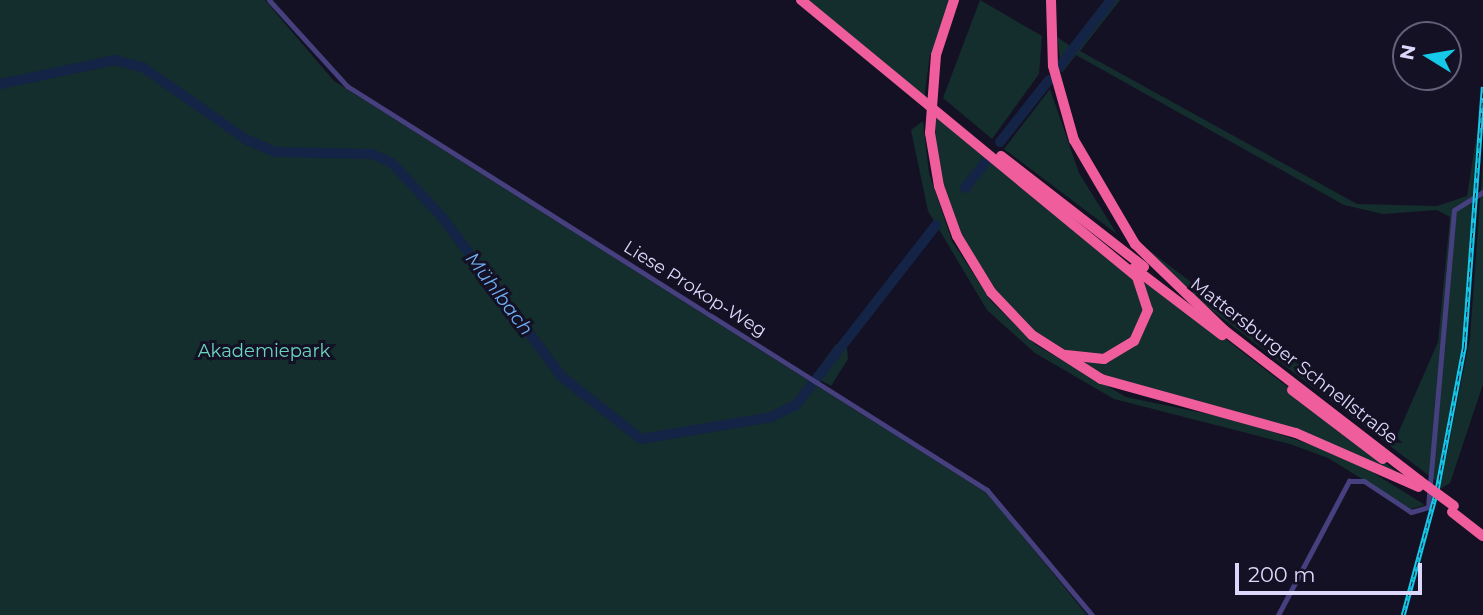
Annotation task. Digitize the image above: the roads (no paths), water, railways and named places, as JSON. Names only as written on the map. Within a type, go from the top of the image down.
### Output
[{"type":"highway","points":[[800,0],[976,141],[1224,330]]},
{"type":"highway","name":"Mattersburger Schnellstraße","points":[[954,0],[936,55],[930,134],[944,205],[967,256],[1009,312],[1056,351],[1101,379],[1296,433],[1420,484]]},
{"type":"highway","name":"Mattersburger Schnellstraße","points":[[1051,0],[1053,66],[1056,79],[1079,150],[1113,215],[1159,271],[1224,330],[1420,484],[1483,528]]},
{"type":"highway","points":[[976,141],[1132,272],[1146,296],[1145,325],[1120,353],[1093,360],[1056,351]]},
{"type":"highway","points":[[1023,182],[1420,484]]},
{"type":"highway","name":"Mattersburger Schnellstraße","points":[[1453,509],[1483,536]]},
{"type":"street","name":"Liese Prokop-Weg","points":[[269,0],[347,86],[993,495],[1092,615]]},
{"type":"street","points":[[1278,615],[1345,484],[1364,481],[1411,512],[1428,507],[1454,210],[1483,192]]},
{"type":"waterway","name":"Mühlbach","points":[[1059,67],[1111,0]]},
{"type":"waterway","name":"Mühlbach","points":[[0,84],[115,60],[144,68],[247,140],[275,152],[372,154],[392,163],[442,217],[562,377],[641,439],[771,417],[796,405],[936,225]]},
{"type":"waterway","name":"Mühlbach","points":[[1000,142],[1049,80]]},
{"type":"waterway","name":"Mühlbach","points":[[965,188],[986,161]]},
{"type":"railway","points":[[1403,615],[1437,489],[1464,347],[1483,87]]},
{"type":"park label","name":"Akademiepark","points":[[264,351]]}]
